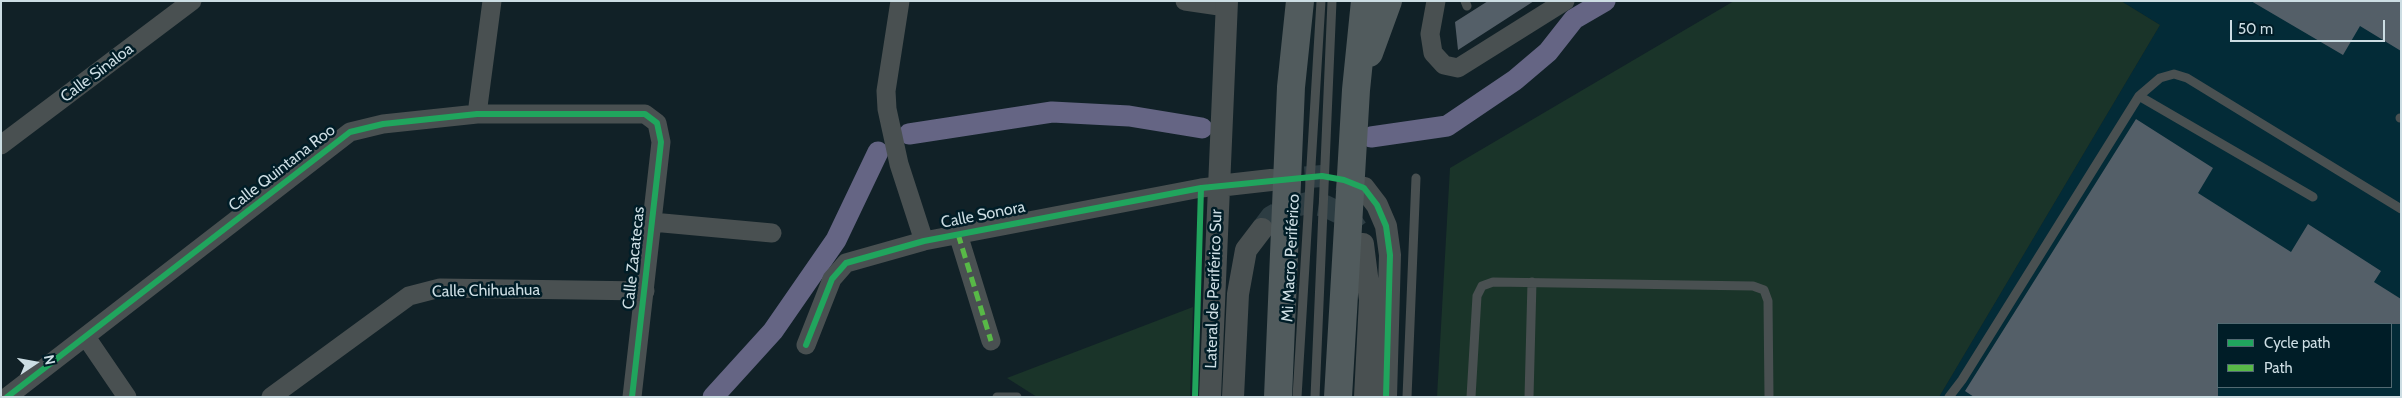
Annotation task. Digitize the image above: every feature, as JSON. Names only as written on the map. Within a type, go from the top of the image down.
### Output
[{"type":"highway","points":[[1278,397],[1291,87],[1300,1]]},
{"type":"highway","points":[[1338,397],[1356,90],[1365,1]]},
{"type":"highway","points":[[1356,90],[1388,1]]},
{"type":"street","name":"Calle Sinaloa","points":[[1,145],[192,1]]},
{"type":"street","points":[[477,114],[492,1]]},
{"type":"street","points":[[900,1],[886,91],[887,109],[899,164],[924,240]]},
{"type":"street","points":[[1185,1],[1227,4]]},
{"type":"street","points":[[1436,1],[1430,34],[1433,53],[1444,65],[1458,68],[1565,1]]},
{"type":"street","name":"Lateral de Periférico Sur","points":[[1210,397],[1227,4]]},
{"type":"street","name":"Calle Quintana Roo","points":[[7,397],[350,132],[383,124],[477,114],[645,114],[657,123]]},
{"type":"street","name":"Calle Zacatecas","points":[[632,397],[661,142],[657,123]]},
{"type":"street","points":[[1218,186],[1271,180]]},
{"type":"street","name":"Calle Sonora","points":[[806,345],[832,280],[846,263],[924,240],[1218,186]]},
{"type":"street","points":[[1364,188],[1377,205],[1386,226],[1390,255],[1386,397]]},
{"type":"street","points":[[652,222],[772,233]]},
{"type":"street","points":[[1233,397],[1238,294],[1246,250],[1262,229]]},
{"type":"street","points":[[958,234],[991,341]]},
{"type":"street","points":[[1364,244],[1370,300],[1366,397]]},
{"type":"street","name":"Calle Chihuahua","points":[[271,397],[409,296],[440,288],[645,291]]},
{"type":"street","points":[[86,337],[128,397]]},
{"type":"lane","name":"Mi Macro Periférico","points":[[1297,397],[1321,1]]},
{"type":"lane","name":"Mi Macro Periférico","points":[[1315,397],[1332,1]]},
{"type":"lane","points":[[1949,397],[1962,380],[2139,96],[2160,78],[2174,74],[2187,78],[2401,209]]},
{"type":"lane","points":[[2139,96],[2313,197]]},
{"type":"lane","points":[[1407,397],[1416,178]]},
{"type":"lane","points":[[1471,397],[1477,296],[1482,286],[1492,282],[1753,286],[1764,290],[1768,301],[1769,397]]},
{"type":"lane","points":[[1529,397],[1532,282]]},
{"type":"lane","points":[[997,397],[1017,397]]},
{"type":"shaded area","points":[[2121,1],[2401,1],[2401,397],[1939,397],[2160,25]]},
{"type":"green space","points":[[1734,1],[2121,1],[2160,25],[1939,397],[1437,397],[1450,168]]},
{"type":"green space","points":[[1193,307],[1190,397],[1037,397],[1007,378]]},
{"type":"building","points":[[1488,1],[1534,1],[1458,50],[1455,22]]},
{"type":"building","points":[[2251,1],[2401,1],[2401,51],[2360,26],[2343,55]]},
{"type":"building","points":[[2136,119],[2213,168],[2198,193],[2291,252],[2308,224],[2381,271],[2374,282],[2401,299],[2401,324],[2217,323],[2218,397],[1974,397],[1965,391]]},
{"type":"waterway","points":[[1371,137],[1447,126],[1515,80],[1548,52],[1574,19],[1605,1]]},
{"type":"waterway","points":[[909,134],[1052,112],[1129,116],[1202,128]]},
{"type":"waterway","points":[[713,397],[773,331],[836,240],[878,152]]},
{"type":"tunnel","points":[[1272,180],[1322,176],[1344,180],[1364,188]]},
{"type":"tunnel","points":[[1262,229],[1271,217],[1286,208],[1308,203],[1325,206],[1348,217],[1357,229]]},
{"type":"marked path","points":[[958,234],[991,341]]},
{"type":"cycle path","points":[[7,397],[350,132],[383,124],[477,114],[645,114],[657,123],[661,142],[632,397]]},
{"type":"cycle path","points":[[806,345],[832,279],[846,263],[924,241],[1201,188],[1322,176],[1344,180],[1364,188],[1377,205],[1386,226],[1390,255],[1386,397]]},
{"type":"cycle path","points":[[1195,397],[1201,188]]}]
